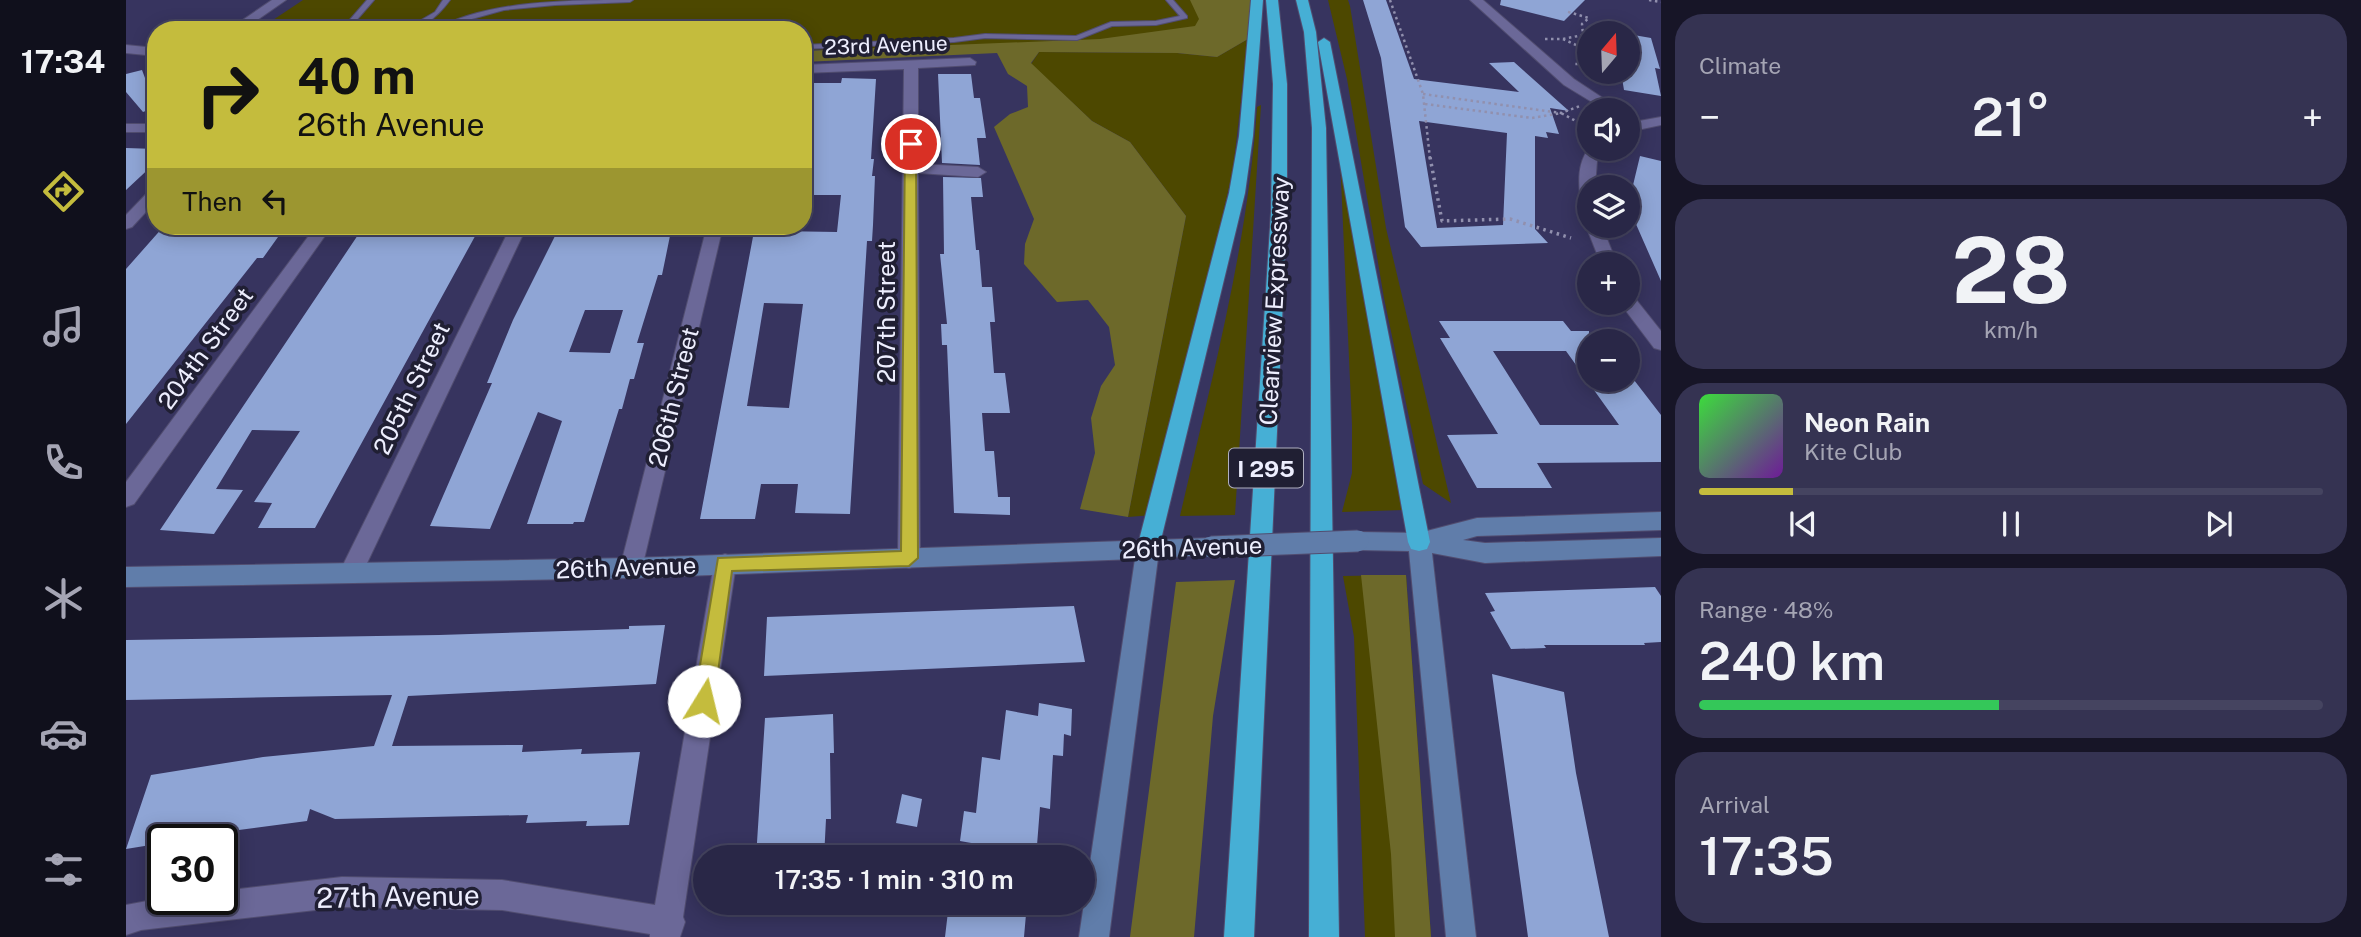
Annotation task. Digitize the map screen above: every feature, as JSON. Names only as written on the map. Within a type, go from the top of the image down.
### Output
[{"type":"highway","points":[[1149,548],[1237,193],[1246,136],[1257,0]]},
{"type":"highway","name":"Clearview Expressway","points":[[1239,937],[1269,414],[1282,123],[1281,73],[1272,0]]},
{"type":"highway","name":"Clearview Expressway","points":[[1302,0],[1310,32],[1319,128],[1324,937]]},
{"type":"highway","points":[[1313,0],[1325,48],[1419,542]]},
{"type":"street","points":[[248,21],[280,0]]},
{"type":"street","points":[[1476,0],[1569,82],[1595,98]]},
{"type":"street","points":[[126,49],[147,51]]},
{"type":"street","name":"23rd Avenue","points":[[812,69],[970,62]]},
{"type":"street","name":"207th Street","points":[[909,558],[911,65]]},
{"type":"street","points":[[1640,122],[1661,121]]},
{"type":"street","points":[[126,128],[147,128]]},
{"type":"street","points":[[911,168],[978,172]]},
{"type":"street","points":[[126,224],[147,202]]},
{"type":"street","name":"204th Street","points":[[126,498],[317,235]]},
{"type":"street","name":"205th Street","points":[[351,573],[515,235]]},
{"type":"street","name":"206th Street","points":[[631,568],[713,235]]},
{"type":"street","points":[[1639,315],[1661,344]]},
{"type":"street","name":"26th Avenue","points":[[1419,542],[1478,527],[1661,521]]},
{"type":"street","name":"26th Avenue","points":[[126,578],[631,568],[1358,541],[1419,542],[1449,550],[1485,553],[1661,547]]},
{"type":"street","points":[[1419,542],[1461,937]]},
{"type":"street","points":[[1094,937],[1149,548]]},
{"type":"street","points":[[668,929],[724,564]]},
{"type":"street","name":"27th Avenue","points":[[126,920],[141,915],[342,892],[502,895],[668,929]]},
{"type":"lane","points":[[352,21],[371,0]]},
{"type":"lane","points":[[423,21],[437,13],[447,0]]},
{"type":"lane","points":[[448,21],[454,15],[490,3],[630,0]]},
{"type":"lane","points":[[812,47],[985,36],[1077,38],[1111,24],[1156,23],[1185,17],[1169,0]]},
{"type":"path","points":[[1390,0],[1423,94],[1430,159],[1442,221],[1510,219],[1571,238]]},
{"type":"path","points":[[1649,0],[1661,2]]},
{"type":"path","points":[[1565,10],[1588,18],[1585,21]]},
{"type":"path","points":[[1537,39],[1577,36]]},
{"type":"path","points":[[1563,39],[1577,45]]},
{"type":"path","points":[[1568,65],[1577,64]]},
{"type":"path","points":[[1423,94],[1561,113],[1577,122]]},
{"type":"path","points":[[1439,96],[1434,100],[1441,106]]},
{"type":"path","points":[[1425,104],[1521,117],[1561,113],[1577,107]]},
{"type":"path","points":[[1530,108],[1539,116]]},
{"type":"shaded area","points":[[303,0],[1224,0],[1217,40],[812,50],[812,21],[272,21]]},
{"type":"shaded area","points":[[1190,0],[1251,0],[1248,39],[1217,57],[1177,53],[1039,52],[1031,63],[1092,121],[1130,142],[1186,216],[1128,517],[1080,509],[1095,453],[1091,418],[1101,386],[1115,365],[1109,327],[1088,300],[1057,302],[1024,264],[1025,244],[1034,219],[994,127],[1010,114],[1028,107],[1027,86],[1008,74],[997,53],[812,62],[812,51],[1100,39],[1195,26],[1199,19]]},
{"type":"shaded area","points":[[1328,0],[1348,0],[1350,6],[1386,228],[1451,503],[1423,484],[1384,298],[1347,79]]},
{"type":"shaded area","points":[[1248,39],[1233,170],[1153,515],[1128,517],[1186,216],[1130,142],[1092,121],[1031,64],[1039,52],[1177,53],[1217,57]]},
{"type":"shaded area","points":[[1261,105],[1235,515],[1180,516],[1237,262],[1246,211],[1257,107]]},
{"type":"shaded area","points":[[1340,158],[1404,510],[1342,512],[1352,473],[1352,425]]},
{"type":"shaded area","points":[[1361,575],[1406,575],[1431,937],[1395,937],[1391,854]]},
{"type":"shaded area","points":[[1406,575],[1431,937],[1365,937],[1354,637],[1343,576]]},
{"type":"shaded area","points":[[1235,580],[1213,716],[1194,937],[1130,937],[1176,582]]},
{"type":"building","points":[[1363,0],[1386,0],[1414,79],[1519,92],[1489,63],[1514,62],[1569,111],[1550,108],[1559,134],[1546,132],[1548,138],[1535,136],[1535,229],[1548,243],[1421,247],[1405,227],[1381,58]],"holes":[[[1419,121],[1507,133],[1503,225],[1437,228]]]},
{"type":"building","points":[[1501,0],[1585,0],[1564,21],[1500,5]]},
{"type":"building","points":[[1640,36],[1651,38],[1660,69],[1655,68],[1661,96],[1624,90],[1623,84],[1640,84]]},
{"type":"building","points":[[142,70],[147,78],[147,110],[143,112],[126,92],[126,74]]},
{"type":"building","points":[[938,74],[971,74],[974,98],[980,98],[986,138],[977,138],[980,165],[942,163]]},
{"type":"building","points":[[842,78],[876,79],[871,159],[874,159],[872,176],[875,176],[873,225],[872,241],[867,241],[850,514],[795,513],[798,484],[761,484],[755,519],[700,519],[753,235],[812,235],[812,232],[837,232],[841,195],[812,195],[812,83],[841,83]],"holes":[[[764,303],[803,304],[789,408],[747,406]]]},
{"type":"building","points":[[126,148],[147,149],[147,170],[126,190]]},
{"type":"building","points":[[1640,156],[1661,161],[1661,281],[1640,233],[1640,175],[1635,175]]},
{"type":"building","points":[[943,177],[981,178],[983,197],[971,197],[976,250],[979,250],[982,287],[992,287],[995,322],[990,322],[994,373],[1005,373],[1010,413],[982,413],[985,451],[994,451],[998,497],[1010,497],[1010,515],[954,513],[947,345],[942,345],[941,324],[947,324],[940,254],[944,254]]},
{"type":"building","points":[[156,235],[279,235],[263,258],[257,258],[126,424],[126,269]]},
{"type":"building","points":[[358,235],[476,235],[315,528],[258,528],[272,503],[254,502],[300,431],[252,430],[216,489],[243,490],[214,534],[160,530]]},
{"type":"building","points":[[556,235],[670,235],[662,275],[658,275],[637,343],[644,343],[634,379],[630,379],[622,409],[619,409],[584,522],[527,524],[562,421],[538,412],[490,529],[430,526],[492,383],[487,383],[513,320]],"holes":[[[585,310],[623,310],[610,353],[569,352]]]},
{"type":"building","points":[[1439,321],[1563,321],[1571,331],[1577,331],[1577,366],[1566,351],[1493,351],[1540,425],[1619,425],[1595,392],[1640,392],[1640,388],[1661,415],[1661,462],[1537,463],[1552,488],[1477,488],[1447,435],[1498,434],[1440,338],[1450,338]]},
{"type":"building","points":[[1655,587],[1661,596],[1661,642],[1644,643],[1645,645],[1544,645],[1546,648],[1511,649],[1490,612],[1495,611],[1485,593]]},
{"type":"building","points":[[1074,606],[1085,662],[764,676],[767,617]]},
{"type":"building","points":[[665,625],[656,684],[408,696],[392,746],[523,745],[522,752],[582,749],[581,754],[640,752],[629,825],[586,826],[587,821],[526,823],[528,815],[335,819],[310,809],[307,821],[238,830],[238,824],[147,824],[147,846],[126,849],[151,775],[263,757],[374,746],[392,695],[126,700],[126,640],[439,635],[629,629],[629,626]]},
{"type":"building","points":[[1492,674],[1564,692],[1576,773],[1609,937],[1528,937]]},
{"type":"building","points":[[1039,703],[1072,709],[1071,736],[1064,734],[1063,756],[1053,755],[1050,809],[1040,807],[1037,845],[977,845],[960,841],[964,811],[976,813],[982,757],[1000,760],[1006,710],[1038,716]]},
{"type":"building","points":[[833,714],[834,753],[830,753],[831,819],[826,819],[825,845],[757,845],[765,718]]},
{"type":"building","points":[[902,794],[922,799],[917,827],[896,823]]},
{"type":"building","points":[[948,915],[1026,915],[1024,937],[945,937]]},
{"type":"route","points":[[704,701],[724,564],[909,558],[911,144]]}]
